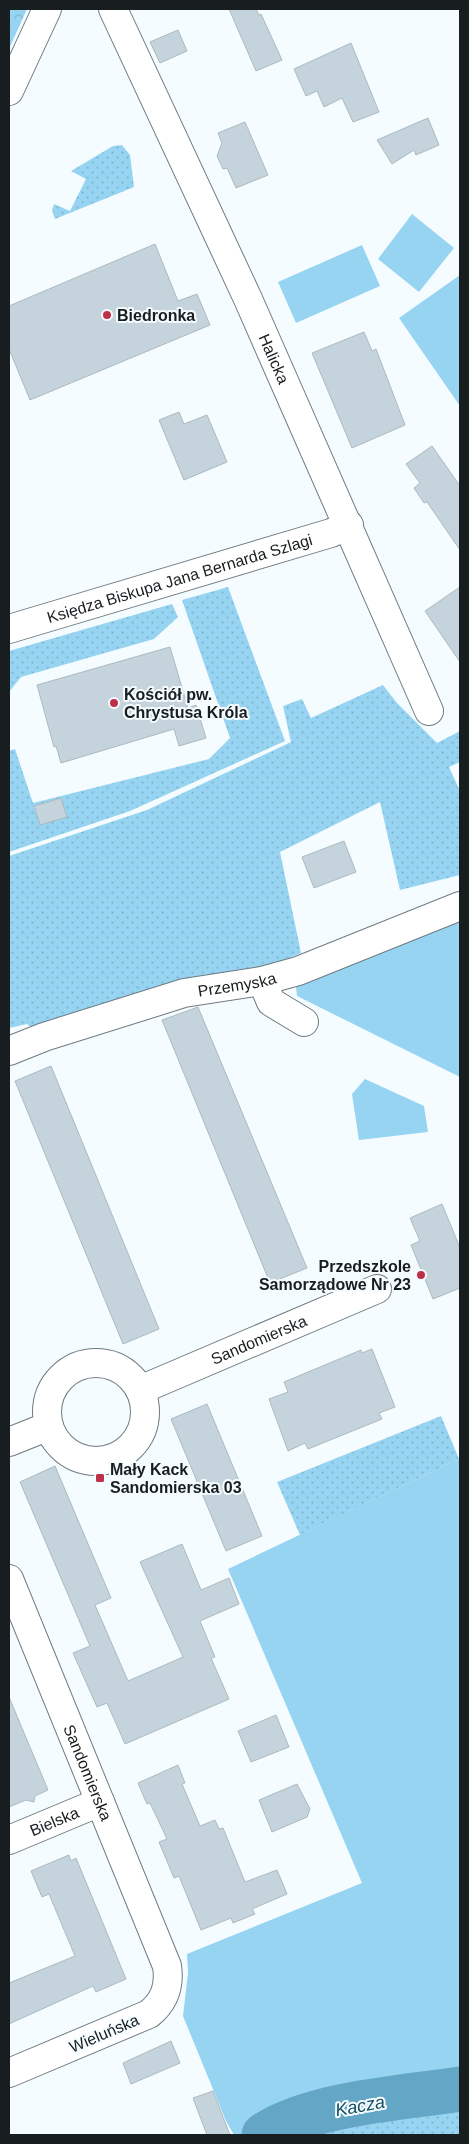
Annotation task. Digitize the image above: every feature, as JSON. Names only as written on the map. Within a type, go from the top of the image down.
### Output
[{"type":"street","points":[[9,91],[47,9]]},
{"type":"street","name":"Halicka","points":[[113,9],[248,299],[349,525],[429,711]]},
{"type":"street","name":"Księdza Biskupa Jana Bernarda Szlagi","points":[[9,628],[331,533],[349,525]]},
{"type":"street","name":"Przemyska","points":[[9,1050],[44,1037],[184,993],[262,981],[332,959],[460,906]]},
{"type":"street","points":[[262,981],[271,1002],[304,1022]]},
{"type":"street","name":"Sandomierska","points":[[140,1390],[376,1289]]},
{"type":"street","points":[[87,1364],[106,1364],[126,1373],[140,1390],[146,1410],[142,1430],[130,1448],[113,1459],[92,1461],[73,1456],[58,1443],[49,1426],[48,1405],[55,1385],[70,1371],[87,1364]]},
{"type":"street","points":[[9,1442],[49,1426]]},
{"type":"street","name":"Sandomierska","points":[[9,1579],[167,1966]]},
{"type":"street","name":"Bielska","points":[[9,1840],[100,1802]]},
{"type":"street","name":"Wieluńska","points":[[9,2073],[149,2014],[160,2005],[164,1996],[169,1980],[167,1966]]},
{"type":"green space","points":[[9,9],[27,9],[9,49]]},
{"type":"green space","points":[[122,145],[130,155],[134,187],[55,219],[52,210],[54,204],[70,211],[86,179],[71,171],[113,146]]},
{"type":"green space","points":[[412,214],[454,248],[419,292],[378,259]]},
{"type":"green space","points":[[362,245],[380,286],[296,323],[278,282]]},
{"type":"green space","points":[[460,275],[460,406],[399,318]]},
{"type":"green space","points":[[228,587],[285,741],[130,811],[9,852],[9,751],[15,749],[33,803],[209,759],[230,738],[182,600]]},
{"type":"green space","points":[[172,604],[178,617],[154,639],[21,677],[9,692],[9,651]]},
{"type":"green space","points":[[383,685],[397,703],[437,743],[460,731],[460,762],[449,767],[460,791],[460,875],[400,890],[380,802],[280,852],[301,953],[267,967],[34,1030],[27,1024],[9,1028],[9,856],[147,810],[291,742],[283,706],[302,699],[311,718]]},
{"type":"green space","points":[[460,920],[460,1077],[297,996],[296,987]]},
{"type":"green space","points":[[365,1079],[424,1106],[428,1132],[359,1140],[352,1094]]},
{"type":"green space","points":[[441,1416],[459,1459],[300,1535],[277,1482]]},
{"type":"green space","points":[[459,1459],[460,2075],[294,2113],[253,2135],[234,2135],[226,2121],[183,2016],[188,1973],[187,1954],[362,1883],[228,1569]]},
{"type":"green space","points":[[460,2075],[460,2135],[253,2135],[294,2114]]},
{"type":"building","points":[[229,9],[256,9],[259,15],[261,14],[282,60],[256,71]]},
{"type":"building","points":[[178,30],[187,51],[160,63],[150,42]]},
{"type":"building","points":[[351,43],[379,112],[353,122],[342,98],[324,107],[317,91],[306,96],[294,69]]},
{"type":"building","points":[[428,118],[439,145],[416,155],[414,150],[392,164],[377,140]]},
{"type":"building","points":[[245,122],[268,175],[236,188],[227,168],[223,169],[217,156],[222,143],[218,133]]},
{"type":"building","name":"Biedronka","points":[[155,244],[178,301],[197,294],[210,325],[30,400],[9,349],[9,306]]},
{"type":"building","points":[[364,332],[372,351],[376,349],[405,425],[352,448],[312,353]]},
{"type":"building","points":[[179,412],[184,424],[207,415],[227,462],[184,480],[159,420]]},
{"type":"building","points":[[432,446],[460,486],[460,550],[427,502],[424,503],[414,488],[420,483],[406,464]]},
{"type":"building","points":[[460,587],[460,662],[425,611]]},
{"type":"building","name":"Kościół pw. Chrystusa Króla","points":[[170,647],[188,708],[196,705],[206,738],[179,746],[174,729],[61,763],[56,746],[54,747],[37,685]]},
{"type":"building","points":[[61,798],[67,817],[40,825],[34,806]]},
{"type":"building","points":[[344,841],[356,872],[314,888],[302,857]]},
{"type":"building","points":[[198,1007],[307,1268],[270,1283],[162,1020]]},
{"type":"building","points":[[51,1066],[159,1329],[123,1344],[15,1081]]},
{"type":"building","points":[[442,1204],[460,1248],[460,1288],[433,1299],[411,1245],[420,1241],[410,1218]]},
{"type":"building","points":[[372,1349],[395,1407],[379,1413],[382,1419],[308,1449],[305,1443],[288,1451],[269,1399],[288,1392],[284,1382],[361,1350],[362,1353]]},
{"type":"building","points":[[207,1404],[262,1536],[226,1551],[171,1419]]},
{"type":"building","points":[[55,1466],[111,1598],[95,1605],[128,1681],[183,1657],[140,1562],[182,1544],[201,1590],[229,1578],[239,1604],[200,1621],[215,1657],[211,1658],[229,1699],[125,1744],[107,1703],[97,1707],[73,1653],[90,1646],[20,1482]]},
{"type":"building","points":[[9,1697],[48,1790],[35,1796],[34,1802],[26,1800],[9,1807]]},
{"type":"building","points":[[276,1715],[289,1747],[251,1762],[238,1731]]},
{"type":"building","points":[[178,1765],[185,1783],[182,1784],[200,1826],[215,1820],[219,1829],[223,1828],[245,1882],[277,1870],[287,1894],[252,1909],[255,1914],[233,1923],[231,1918],[201,1930],[179,1876],[174,1878],[159,1842],[167,1839],[150,1803],[147,1804],[138,1783]]},
{"type":"building","points":[[297,1784],[310,1809],[307,1817],[272,1832],[259,1800]]},
{"type":"building","points":[[69,1855],[71,1861],[76,1858],[126,1979],[96,1992],[93,1986],[9,2024],[9,1983],[75,1956],[49,1894],[42,1897],[31,1871]]},
{"type":"building","points":[[171,2041],[180,2063],[131,2084],[123,2063]]},
{"type":"building","points":[[213,2091],[230,2135],[207,2135],[193,2098]]},
{"type":"waterway","name":"Kacza","points":[[264,2135],[284,2124],[332,2109],[359,2103],[460,2089]]},
{"type":"place","name":"Biedronka","points":[[107,315]]},
{"type":"place","name":"Kościół pw. Chrystusa Króla","points":[[114,703]]},
{"type":"place","name":"Przedszkole Samorządowe Nr 23","points":[[421,1275]]},
{"type":"place","name":"Mały Kack Sandomierska 03","points":[[100,1478]]}]
